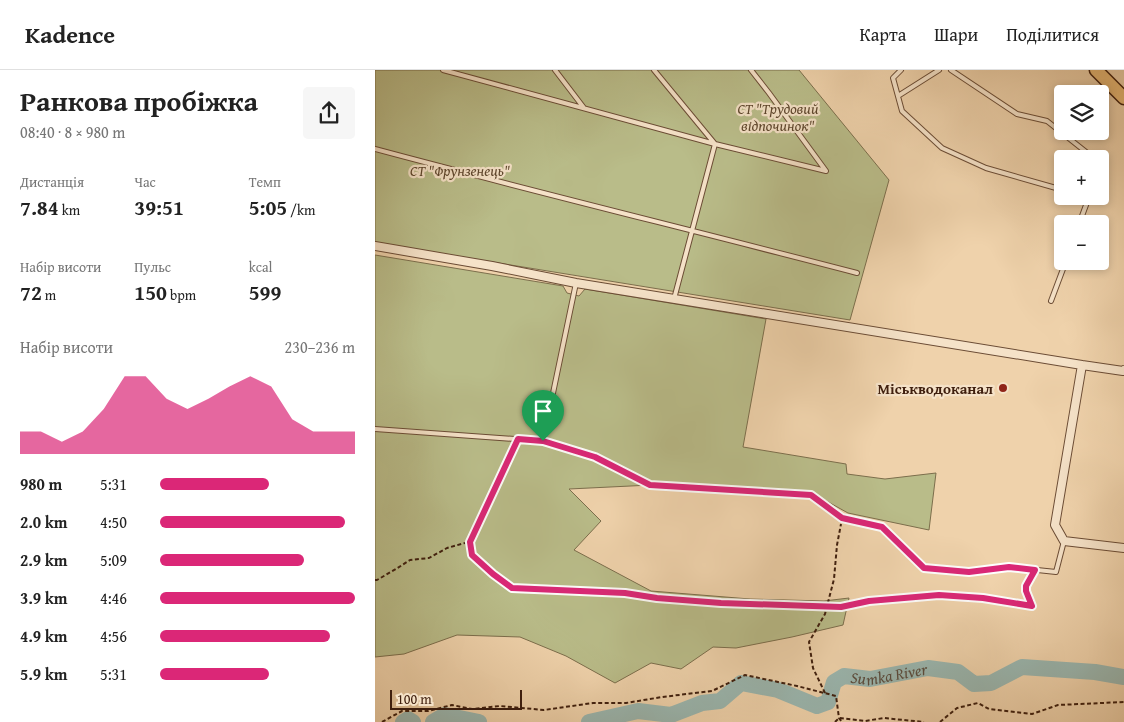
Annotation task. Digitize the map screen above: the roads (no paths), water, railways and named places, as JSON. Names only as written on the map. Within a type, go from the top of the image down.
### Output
[{"type":"main road","points":[[1096,70],[1124,98]]},
{"type":"street","points":[[375,246],[493,266],[576,283],[1082,365],[1124,370]]},
{"type":"street","points":[[1082,365],[1055,525],[1064,541],[1124,548]]},
{"type":"lane","points":[[443,70],[715,144],[826,172],[751,70]]},
{"type":"lane","points":[[555,70],[583,108]]},
{"type":"lane","points":[[654,70],[715,144]]},
{"type":"lane","points":[[901,70],[893,78],[902,111],[942,148],[986,168],[1054,187]]},
{"type":"lane","points":[[898,96],[939,70]]},
{"type":"lane","points":[[951,70],[1017,114],[1047,121],[1084,150]]},
{"type":"lane","points":[[674,299],[715,144]]},
{"type":"lane","points":[[375,149],[857,273]]},
{"type":"lane","points":[[1051,301],[1063,270]]},
{"type":"lane","points":[[543,441],[576,283]]},
{"type":"lane","points":[[375,429],[543,441],[595,457],[650,485],[811,495],[842,518],[882,527],[924,568],[969,572],[1009,567],[1057,572],[1064,541]]},
{"type":"lane","points":[[518,439],[470,542],[472,555],[512,588],[625,593]]},
{"type":"waterway","name":"Sumka River","points":[[589,722],[638,711],[671,715],[702,703],[720,701],[741,683],[778,690],[817,706],[828,702],[834,682],[844,676],[870,679],[928,668],[958,672],[974,684],[991,683],[1022,667],[1095,672],[1124,677]]},
{"type":"waterway","name":"Sumka River","points":[[433,722],[445,715],[479,722]]},
{"type":"waterway","name":"Sumka River","points":[[403,722],[408,719],[413,722]]},
{"type":"place","name":"Міськводоканал","points":[[1003,388]]},
{"type":"park label","name":"СТ \"Трудовий відпочинок\"","points":[[778,116]]},
{"type":"park label","name":"СТ \"Фрунзенець\"","points":[[460,170]]}]
